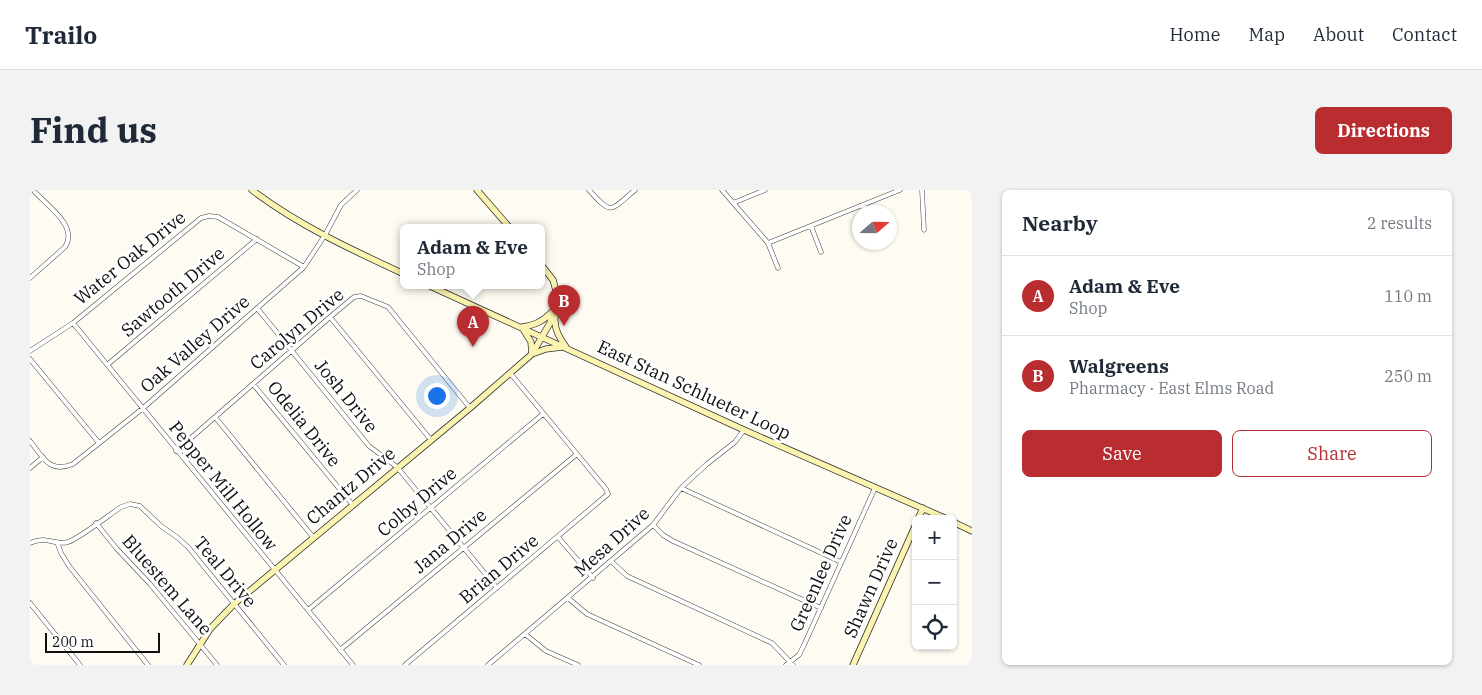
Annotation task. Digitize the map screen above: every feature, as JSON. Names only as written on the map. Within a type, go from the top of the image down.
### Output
[{"type":"main road","points":[[252,190],[286,214],[400,272]]},
{"type":"main road","points":[[481,192],[507,224]]},
{"type":"main road","points":[[545,270],[557,289],[554,310],[555,328],[566,347]]},
{"type":"main road","name":"East Stan Schlueter Loop","points":[[437,289],[744,430],[938,515]]},
{"type":"main road","points":[[554,310],[540,322],[532,326],[521,327],[531,342],[532,354],[555,346],[566,347]]},
{"type":"main road","name":"Chantz Drive","points":[[187,665],[210,630],[234,604],[352,504],[470,408],[532,354],[543,337],[554,310]]},
{"type":"main road","points":[[920,515],[923,508]]},
{"type":"main road","points":[[957,524],[972,531]]},
{"type":"main road","name":"Shawn Drive","points":[[853,665],[912,533]]},
{"type":"street","points":[[30,278],[66,248],[69,242],[66,226],[33,190]]},
{"type":"street","name":"Oak Valley Drive","points":[[30,440],[50,465],[60,468],[73,464],[142,409],[304,267],[342,205],[357,190]]},
{"type":"street","points":[[590,190],[603,206],[608,208],[613,208],[635,190]]},
{"type":"street","points":[[722,190],[768,243],[778,268]]},
{"type":"street","points":[[733,203],[765,190]]},
{"type":"street","points":[[864,205],[900,190]]},
{"type":"street","points":[[922,190],[924,230]]},
{"type":"street","points":[[768,243],[852,210]]},
{"type":"street","name":"Water Oak Drive","points":[[30,351],[73,323],[201,218],[209,216],[218,217],[304,267]]},
{"type":"street","points":[[811,226],[821,252]]},
{"type":"street","name":"Sawtooth Drive","points":[[107,365],[257,239]]},
{"type":"street","name":"Carolyn Drive","points":[[176,451],[354,297],[362,296],[388,307],[470,408]]},
{"type":"street","name":"Josh Drive","points":[[257,308],[369,446],[397,467],[497,588]]},
{"type":"street","points":[[330,317],[431,440]]},
{"type":"street","name":"Pepper Mill Hollow","points":[[73,323],[353,665]]},
{"type":"street","points":[[30,359],[99,443]]},
{"type":"street","points":[[510,373],[577,454]]},
{"type":"street","name":"Odelia Drive","points":[[253,384],[352,504]]},
{"type":"street","name":"Colby Drive","points":[[308,610],[543,414]]},
{"type":"street","points":[[215,417],[314,537]]},
{"type":"street","name":"Mesa Drive","points":[[488,665],[654,525],[680,488],[735,442],[744,430]]},
{"type":"street","name":"Brian Drive","points":[[405,665],[558,537],[608,492],[577,454]]},
{"type":"street","name":"Jana Drive","points":[[340,650],[577,454]]},
{"type":"street","points":[[30,468],[43,457]]},
{"type":"street","points":[[680,488],[841,562]]},
{"type":"street","name":"Greenlee Drive","points":[[790,664],[799,655],[804,645],[875,488]]},
{"type":"street","name":"Teal Drive","points":[[30,543],[48,539],[57,542],[68,542],[126,505],[136,504],[188,547],[284,665]]},
{"type":"street","name":"Bluestem Lane","points":[[96,524],[150,584],[217,665]]},
{"type":"street","points":[[654,525],[673,541],[821,608]]},
{"type":"street","points":[[558,537],[593,578]]},
{"type":"street","points":[[57,542],[64,561],[148,665]]},
{"type":"street","points":[[612,562],[627,576],[772,642],[790,664]]},
{"type":"street","points":[[568,598],[587,614],[699,665]]},
{"type":"street","points":[[30,603],[80,665]]},
{"type":"street","points":[[525,634],[546,651],[578,665]]},
{"type":"place","name":"Walgreens","points":[[564,326]]},
{"type":"place","name":"Adam & Eve","points":[[473,347]]}]
